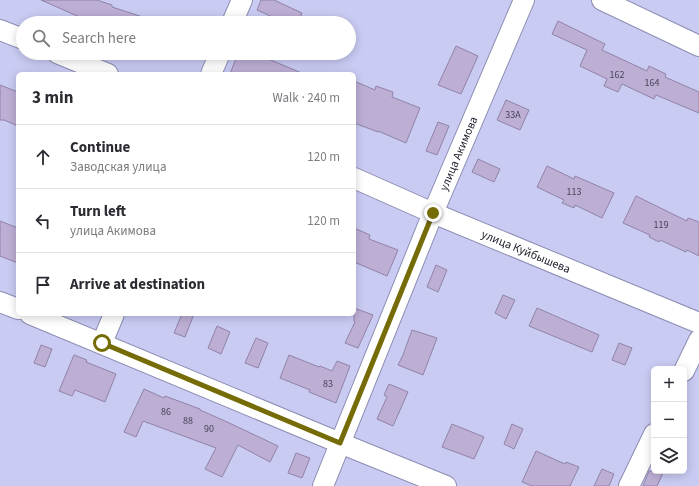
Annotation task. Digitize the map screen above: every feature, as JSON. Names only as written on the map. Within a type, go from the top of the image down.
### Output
[{"type":"street","points":[[235,16],[242,0]]},
{"type":"street","name":"улица Акимова","points":[[323,486],[433,213],[524,0]]},
{"type":"street","points":[[602,0],[699,46]]},
{"type":"street","points":[[0,30],[16,36]]},
{"type":"street","points":[[74,60],[103,72]]},
{"type":"street","points":[[212,72],[217,60]]},
{"type":"street","name":"улица Куйбышева","points":[[356,179],[433,213],[699,322]]},
{"type":"street","points":[[0,302],[16,308]]},
{"type":"street","points":[[35,316],[446,486]]},
{"type":"street","points":[[102,343],[113,316]]},
{"type":"street","points":[[686,366],[699,340]]},
{"type":"street","points":[[629,486],[652,438]]},
{"type":"building","points":[[41,0],[97,0],[112,5],[112,7],[140,16],[77,16]]},
{"type":"building","points":[[261,0],[274,0],[302,13],[301,16],[270,16],[257,10]]},
{"type":"building","points":[[558,21],[605,44],[602,50],[647,71],[649,66],[666,74],[665,77],[699,92],[699,113],[656,95],[654,99],[622,84],[618,92],[604,86],[607,79],[580,66],[587,50],[552,34]]},
{"type":"building","points":[[456,46],[478,56],[461,94],[438,85]]},
{"type":"building","points":[[235,60],[271,60],[299,72],[231,72]]},
{"type":"building","points":[[356,82],[375,90],[376,86],[393,92],[392,97],[420,108],[406,143],[356,124]]},
{"type":"building","points":[[0,85],[16,91],[16,125],[4,120],[0,120]]},
{"type":"building","points":[[506,100],[529,110],[520,130],[497,120]]},
{"type":"building","points":[[438,122],[449,126],[437,155],[426,151]]},
{"type":"building","points":[[478,159],[500,169],[494,182],[472,172]]},
{"type":"building","points":[[547,166],[574,179],[575,176],[614,193],[602,218],[575,205],[574,208],[562,203],[564,200],[537,187]]},
{"type":"building","points":[[636,196],[687,221],[688,218],[699,222],[699,256],[687,250],[686,252],[660,240],[659,242],[649,237],[650,235],[623,223]]},
{"type":"building","points":[[0,221],[16,227],[16,262],[0,256]]},
{"type":"building","points":[[356,229],[370,235],[369,239],[398,250],[387,276],[356,263]]},
{"type":"building","points":[[436,265],[447,270],[438,292],[427,287]]},
{"type":"building","points":[[503,295],[515,300],[506,319],[495,313]]},
{"type":"building","points":[[537,308],[599,335],[592,352],[529,326]]},
{"type":"building","points":[[356,309],[373,315],[358,348],[345,343],[355,322]]},
{"type":"building","points":[[181,316],[193,316],[185,337],[174,333]]},
{"type":"building","points":[[217,326],[230,332],[221,354],[208,348]]},
{"type":"building","points":[[412,330],[437,338],[423,375],[398,365]]},
{"type":"building","points":[[256,338],[268,343],[258,368],[245,363]]},
{"type":"building","points":[[619,343],[632,348],[625,365],[612,360]]},
{"type":"building","points":[[41,345],[52,349],[45,367],[34,363]]},
{"type":"building","points":[[74,355],[87,360],[86,362],[116,374],[105,402],[75,390],[72,396],[59,391]]},
{"type":"building","points":[[289,355],[332,371],[337,361],[350,366],[336,403],[309,392],[310,390],[280,378]]},
{"type":"building","points":[[389,384],[408,392],[393,426],[377,419],[387,397],[384,395]]},
{"type":"building","points":[[144,389],[164,398],[165,396],[200,409],[278,446],[270,462],[238,445],[222,477],[205,469],[216,448],[143,421],[136,437],[124,432]]},
{"type":"building","points":[[452,424],[484,437],[474,459],[442,447]]},
{"type":"building","points":[[512,424],[523,429],[514,449],[504,444]]},
{"type":"building","points":[[536,451],[565,464],[566,462],[579,467],[570,486],[532,486],[522,482]]},
{"type":"building","points":[[296,453],[310,458],[302,478],[288,473]]},
{"type":"building","points":[[602,469],[614,474],[609,486],[594,486]]},
{"type":"building","points":[[649,471],[651,471],[651,474],[663,474],[657,486],[643,486]]},
{"type":"route","points":[[102,343],[340,443],[433,213]]}]
